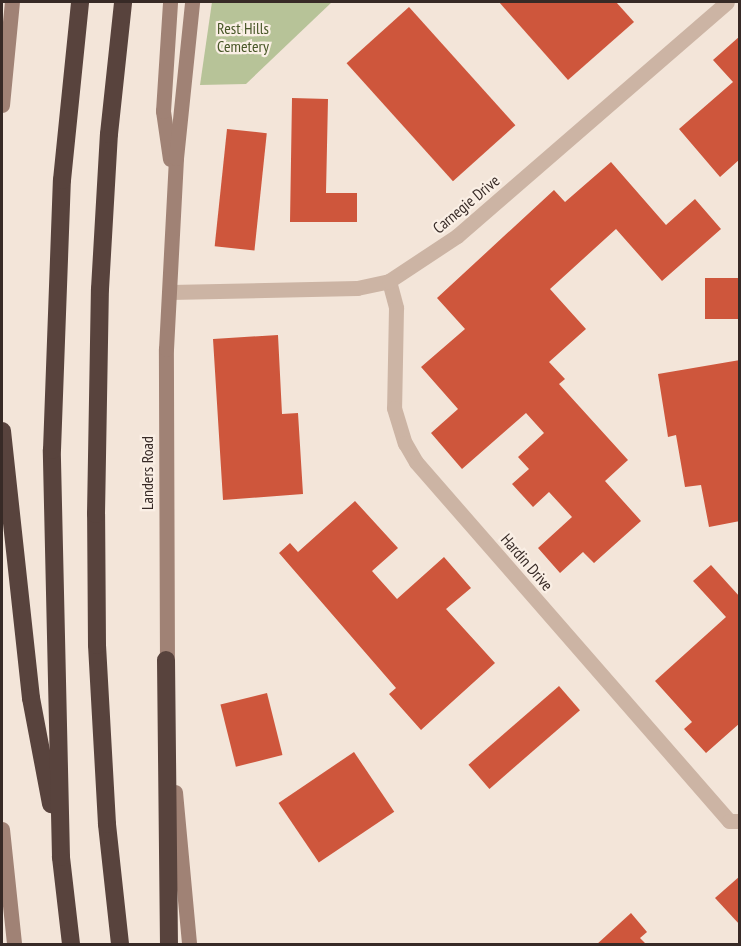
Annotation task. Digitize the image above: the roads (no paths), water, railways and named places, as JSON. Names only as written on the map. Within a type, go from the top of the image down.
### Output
[{"type":"highway","points":[[61,857],[52,450],[62,180],[80,2]]},
{"type":"highway","points":[[120,945],[107,824],[97,645],[96,503],[100,289],[109,134],[123,2]]},
{"type":"highway","points":[[2,431],[31,698],[61,857],[71,945]]},
{"type":"highway","points":[[166,660],[169,945]]},
{"type":"main road","points":[[2,105],[12,2]]},
{"type":"main road","points":[[170,2],[163,111],[174,192]]},
{"type":"main road","name":"Landers Road","points":[[189,945],[166,660],[164,471],[174,192],[192,2]]},
{"type":"main road","points":[[2,829],[14,945]]},
{"type":"street","name":"Carnegie Drive","points":[[170,292],[357,288],[389,281],[457,236],[728,2]]},
{"type":"street","name":"Hardin Drive","points":[[389,281],[396,308],[394,408],[405,444],[416,462],[729,821],[738,822]]},
{"type":"park label","name":"Rest Hills Cemetery","points":[[243,37]]}]
